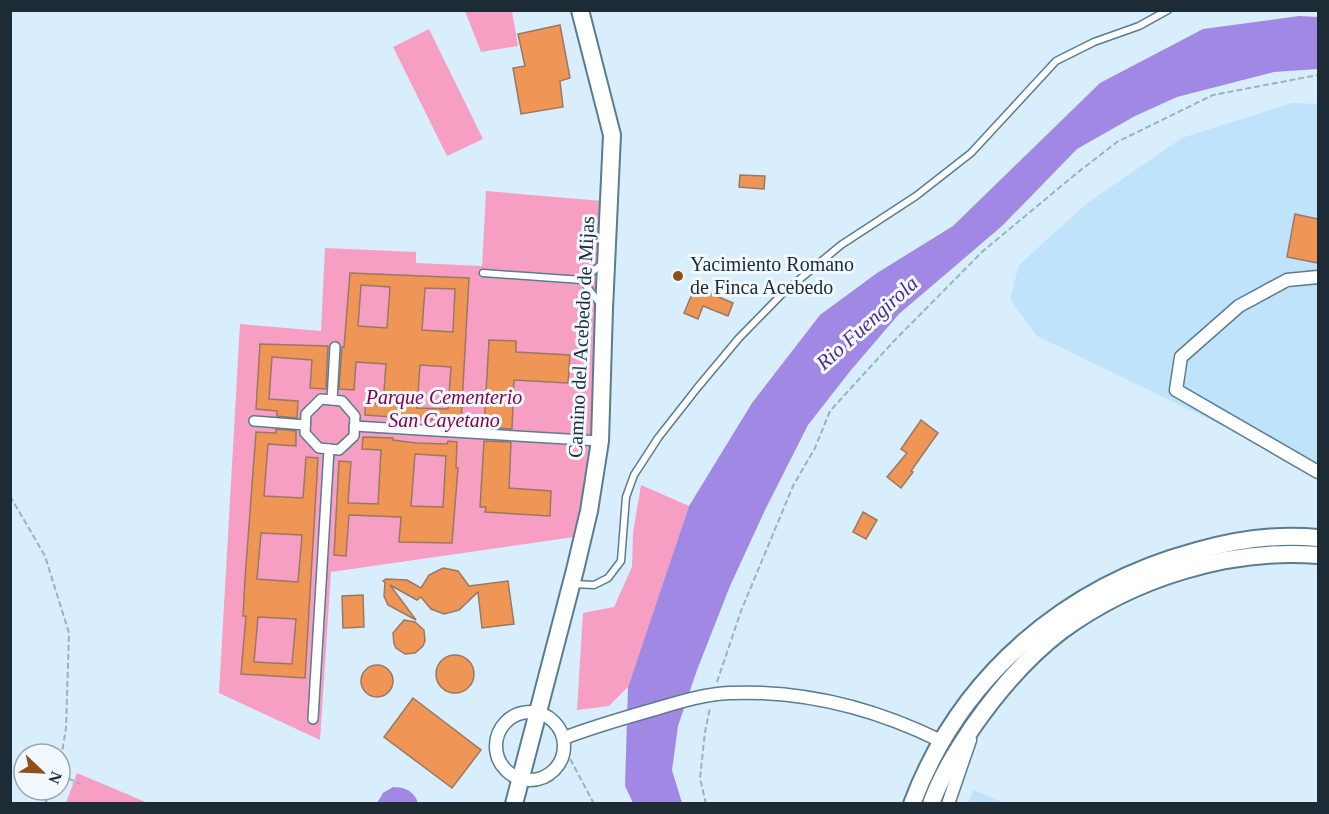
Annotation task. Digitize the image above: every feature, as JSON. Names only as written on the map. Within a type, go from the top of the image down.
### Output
[{"type":"street","name":"Camino del Acebedo de Mijas","points":[[514,804],[589,511],[600,441],[612,135],[580,10]]},
{"type":"street","points":[[1318,277],[1287,280],[1239,306],[1181,357],[1176,390],[1318,472]]},
{"type":"street","points":[[332,400],[335,347]]},
{"type":"street","points":[[321,399],[332,400],[342,401],[355,416],[354,436],[339,450],[319,448],[305,433],[306,414],[321,399]]},
{"type":"street","points":[[254,421],[305,425]]},
{"type":"street","points":[[354,426],[600,441]]},
{"type":"street","points":[[313,719],[329,449]]},
{"type":"street","points":[[912,804],[941,741],[984,682],[1016,649],[1051,619],[1082,598],[1142,568],[1216,546],[1255,539],[1318,538]]},
{"type":"street","points":[[931,804],[938,783],[977,721],[999,692],[1035,654],[1060,632],[1094,610],[1149,583],[1219,562],[1255,556],[1318,555]]},
{"type":"street","points":[[564,743],[607,722],[693,698],[730,693],[782,695],[863,709],[907,724],[941,741]]},
{"type":"street","points":[[527,712],[548,716],[559,727],[564,743],[560,765],[553,773],[536,781],[520,779],[504,771],[498,760],[495,746],[504,724],[512,717],[527,712]]},
{"type":"street","points":[[948,804],[977,721]]},
{"type":"lane","points":[[571,584],[594,585],[608,578],[615,570],[621,561],[626,497],[634,475],[658,438],[698,387],[739,338],[783,292],[841,246],[916,196],[971,153],[1056,61],[1094,42],[1139,26],[1168,10]]},
{"type":"lane","points":[[483,273],[582,280],[606,261]]},
{"type":"lane","points":[[582,280],[604,309]]},
{"type":"path","points":[[706,804],[700,778],[705,732],[713,696],[741,611],[793,486],[815,448],[830,411],[893,342],[984,251],[1077,172],[1117,142],[1213,95],[1318,75]]},
{"type":"path","points":[[10,496],[45,556],[69,633],[64,742]]},
{"type":"path","points":[[564,743],[594,804]]},
{"type":"path","points":[[72,780],[81,784]]},
{"type":"shaded area","points":[[1292,103],[1318,104],[1318,472],[1037,336],[1010,299],[1019,265],[1086,204],[1182,138]]},
{"type":"shaded area","points":[[974,790],[1004,803],[968,803]]},
{"type":"green space","points":[[465,11],[512,11],[518,46],[481,52]]},
{"type":"green space","points":[[429,29],[483,139],[447,156],[393,47]]},
{"type":"green space","name":"Parque Cementerio San Cayetano","points":[[486,191],[602,201],[597,279],[593,443],[574,537],[331,572],[320,740],[219,693],[240,324],[321,331],[325,248],[416,252],[416,263],[482,266]]},
{"type":"green space","points":[[641,485],[689,506],[628,687],[609,706],[577,710],[583,613],[614,607],[632,567],[633,533]]},
{"type":"green space","points":[[77,773],[148,803],[66,803],[72,802],[72,787]]},
{"type":"water","name":"Rio Fuengirola","points":[[1299,16],[1318,17],[1318,69],[1274,72],[1177,97],[1135,116],[1077,149],[1002,226],[899,314],[851,370],[808,425],[730,586],[697,670],[678,726],[672,770],[682,803],[633,803],[625,786],[628,687],[689,506],[752,403],[820,315],[877,273],[953,226],[1100,83],[1203,29]]},
{"type":"water","points":[[393,787],[408,790],[418,803],[377,803],[383,793]]},
{"type":"building","points":[[560,25],[570,78],[560,81],[563,107],[521,114],[513,68],[525,66],[518,34]]},
{"type":"building","points":[[740,175],[765,176],[764,189],[739,187]]},
{"type":"building","points":[[1295,214],[1318,219],[1318,263],[1287,257]]},
{"type":"building","points":[[350,273],[469,278],[461,422],[365,415],[365,403],[383,404],[386,364],[356,362],[354,390],[339,389],[342,347],[344,347]],"holes":[[[361,285],[390,287],[387,328],[358,326]],[[425,288],[455,289],[453,332],[422,330]],[[420,365],[451,367],[448,409],[417,408]]]},
{"type":"building","points":[[695,287],[733,303],[728,316],[703,306],[698,319],[684,313]]},
{"type":"building","points":[[489,340],[516,341],[516,352],[570,355],[568,383],[514,380],[512,429],[484,427]]},
{"type":"building","points":[[260,344],[328,346],[326,389],[310,388],[312,360],[272,357],[269,399],[298,401],[297,418],[277,416],[277,411],[256,409]]},
{"type":"building","points":[[921,420],[938,433],[901,488],[887,477],[907,453],[901,449]]},
{"type":"building","points":[[276,429],[296,431],[296,446],[268,444],[264,496],[303,498],[306,457],[318,458],[305,678],[241,674],[246,616],[243,616],[245,579],[256,432],[276,433]],"holes":[[[261,533],[302,535],[298,582],[257,579]],[[258,617],[296,619],[292,664],[254,662]]]},
{"type":"building","points":[[363,437],[393,438],[393,440],[416,443],[457,442],[456,468],[458,468],[452,543],[399,542],[401,517],[349,515],[346,556],[334,555],[339,461],[351,462],[348,503],[378,504],[381,450],[362,449]],"holes":[[[415,454],[446,456],[443,507],[411,506]]]},
{"type":"building","points":[[484,441],[511,442],[509,488],[551,491],[550,516],[485,512],[486,507],[480,507]]},
{"type":"building","points":[[863,512],[877,520],[866,539],[853,532]]},
{"type":"building","points":[[443,568],[458,571],[469,586],[508,581],[514,624],[482,628],[478,592],[459,610],[444,614],[431,609],[421,597],[417,600],[390,585],[416,620],[388,605],[384,596],[385,582],[383,581],[386,579],[407,580],[421,588],[429,575]]},
{"type":"building","points":[[363,595],[364,627],[343,628],[342,596]]},
{"type":"building","points":[[404,620],[415,622],[424,630],[425,641],[415,653],[405,654],[394,644],[393,633]]},
{"type":"building","points":[[455,655],[468,661],[474,674],[468,687],[455,693],[442,687],[436,674],[442,661]]},
{"type":"building","points":[[377,665],[388,670],[393,681],[388,692],[377,697],[366,692],[361,681],[366,670]]},
{"type":"building","points":[[413,698],[481,750],[452,788],[384,737]]},
{"type":"place","name":"Yacimiento Romano de Finca Acebedo","points":[[678,276]]}]
